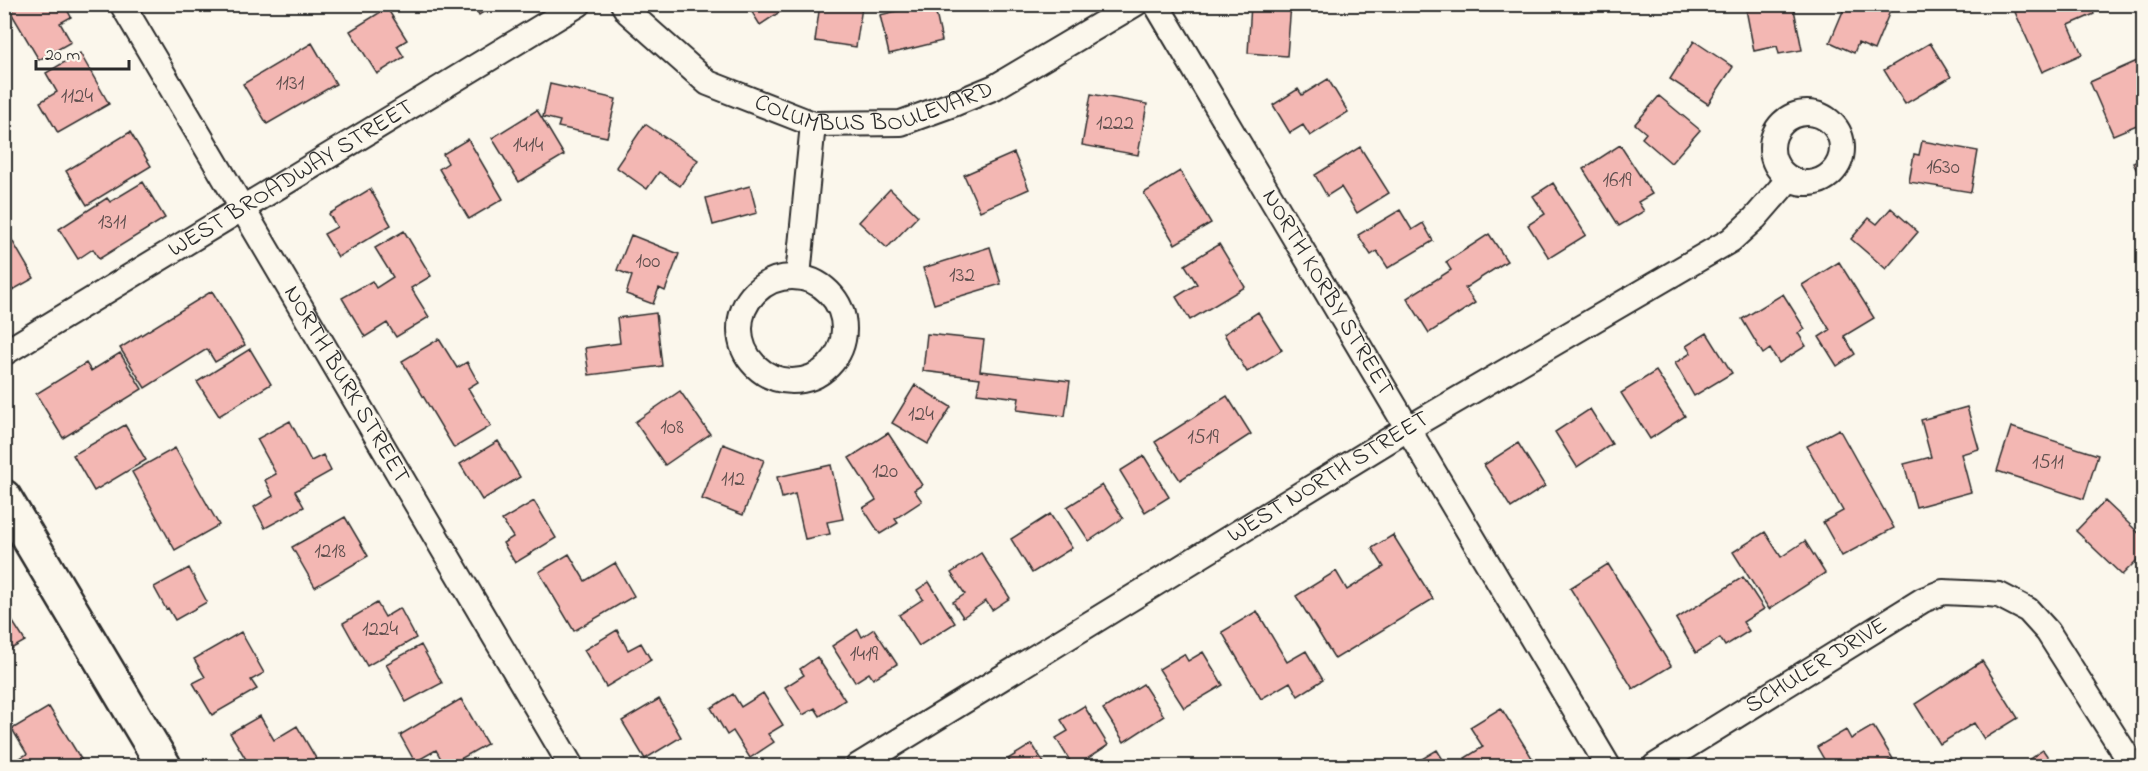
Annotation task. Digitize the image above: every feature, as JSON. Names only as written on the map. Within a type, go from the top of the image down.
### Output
[{"type":"street","name":"NORTH BURK STREET","points":[[122,4],[571,766]]},
{"type":"street","name":"WEST BROADWAY STREET","points":[[4,353],[579,4]]},
{"type":"street","name":"COLUMBUS BOULEVARD","points":[[623,4],[628,12],[708,83],[813,124],[901,123],[957,103],[995,87],[1135,4]]},
{"type":"street","name":"NORTH KORBY STREET","points":[[1156,4],[1608,766]]},
{"type":"street","points":[[798,276],[813,124]]},
{"type":"street","name":"WEST NORTH STREET","points":[[858,766],[1407,429],[1731,240],[1755,218],[1789,179]]},
{"type":"street","points":[[798,276],[828,290],[844,318],[840,351],[818,375],[786,381],[756,368],[740,339],[743,306],[766,282],[798,276]]},
{"type":"street","points":[[4,497],[165,766]]},
{"type":"street","name":"SCHULER DRIVE","points":[[1655,766],[1923,600],[1943,592],[1999,595],[2028,610],[2048,632],[2133,766]]},
{"type":"building","points":[[21,4],[64,4],[71,17],[60,23],[71,42],[39,60],[10,11]]},
{"type":"building","points":[[473,4],[496,4],[479,15]]},
{"type":"building","points":[[747,4],[792,4],[760,25]]},
{"type":"building","points":[[820,4],[862,7],[856,47],[815,41]]},
{"type":"building","points":[[934,4],[942,41],[889,54],[880,15]]},
{"type":"building","points":[[1251,4],[1291,4],[1287,56],[1248,53]]},
{"type":"building","points":[[1745,4],[1793,4],[1802,50],[1779,54],[1777,46],[1754,51]]},
{"type":"building","points":[[1846,4],[1893,4],[1874,50],[1858,43],[1854,53],[1830,42]]},
{"type":"building","points":[[2032,4],[2090,4],[2094,14],[2069,25],[2082,54],[2042,72],[2015,12]]},
{"type":"building","points":[[387,8],[407,40],[397,46],[404,57],[377,74],[350,31]]},
{"type":"building","points":[[1694,41],[1733,67],[1708,104],[1670,79]]},
{"type":"building","points":[[312,43],[336,84],[267,124],[243,84]]},
{"type":"building","points":[[1930,43],[1951,77],[1905,104],[1884,70]]},
{"type":"building","points":[[80,53],[109,104],[58,133],[40,102],[57,92],[46,73]]},
{"type":"building","points":[[2144,58],[2144,122],[2113,135],[2090,82]]},
{"type":"building","points":[[1328,79],[1348,112],[1310,136],[1303,125],[1290,133],[1273,105],[1298,89],[1302,95]]},
{"type":"building","points":[[550,84],[616,99],[607,137],[558,127],[560,121],[543,117]]},
{"type":"building","points":[[1091,94],[1147,104],[1138,155],[1082,145]]},
{"type":"building","points":[[1659,96],[1700,130],[1671,163],[1642,138],[1646,133],[1635,124]]},
{"type":"building","points":[[537,110],[564,155],[519,182],[492,138]]},
{"type":"building","points":[[645,124],[698,160],[680,186],[659,172],[647,189],[616,167]]},
{"type":"building","points":[[130,132],[151,166],[87,205],[66,171]]},
{"type":"building","points":[[468,139],[503,199],[469,219],[439,169],[448,163],[443,154]]},
{"type":"building","points":[[1922,141],[1978,151],[1971,192],[1909,182],[1914,154],[1919,155]]},
{"type":"building","points":[[1620,145],[1652,194],[1638,202],[1644,211],[1619,226],[1583,169]]},
{"type":"building","points":[[1360,147],[1389,193],[1357,213],[1341,187],[1327,196],[1315,175]]},
{"type":"building","points":[[1014,153],[1029,189],[980,211],[964,175]]},
{"type":"building","points":[[2144,158],[2144,184],[2133,163]]},
{"type":"building","points":[[1180,171],[1211,223],[1175,244],[1144,193]]},
{"type":"building","points":[[143,182],[165,218],[99,259],[93,249],[78,259],[59,229],[107,198],[110,202]]},
{"type":"building","points":[[1553,183],[1586,235],[1549,258],[1528,225],[1545,214],[1533,196]]},
{"type":"building","points":[[750,186],[757,213],[713,225],[706,198]]},
{"type":"building","points":[[370,189],[391,225],[338,257],[324,234],[337,227],[329,214]]},
{"type":"building","points":[[890,189],[918,216],[887,248],[859,222]]},
{"type":"building","points":[[1891,208],[1918,232],[1886,269],[1851,239],[1869,218],[1877,224]]},
{"type":"building","points":[[1400,210],[1412,230],[1423,223],[1433,241],[1388,268],[1377,251],[1371,255],[1358,235]]},
{"type":"building","points":[[6,230],[34,278],[4,295],[4,231]]},
{"type":"building","points":[[404,231],[431,276],[411,288],[429,317],[396,337],[387,323],[365,337],[342,298],[372,281],[376,288],[393,277],[375,248]]},
{"type":"building","points":[[1489,234],[1507,261],[1465,288],[1475,303],[1429,333],[1407,298],[1451,270],[1446,262]]},
{"type":"building","points":[[631,235],[679,254],[665,291],[659,288],[653,304],[626,294],[632,276],[617,270]]},
{"type":"building","points":[[1219,244],[1245,287],[1190,320],[1176,297],[1197,284],[1185,265]]},
{"type":"building","points":[[990,247],[1001,284],[934,304],[923,268]]},
{"type":"building","points":[[1839,262],[1874,318],[1844,336],[1855,354],[1837,366],[1819,337],[1830,330],[1802,285]]},
{"type":"building","points":[[212,291],[245,345],[215,362],[207,349],[145,388],[120,348]]},
{"type":"building","points":[[1783,294],[1805,329],[1798,333],[1806,346],[1779,363],[1770,349],[1763,354],[1742,319]]},
{"type":"building","points":[[1258,312],[1282,350],[1247,372],[1224,334]]},
{"type":"building","points":[[656,313],[662,366],[589,375],[585,348],[620,343],[617,318]]},
{"type":"building","points":[[1707,333],[1732,373],[1694,396],[1675,363],[1691,353],[1686,346]]},
{"type":"building","points":[[927,334],[984,340],[980,371],[1070,381],[1065,416],[1017,410],[1019,398],[977,393],[980,378],[923,371]]},
{"type":"building","points":[[439,339],[457,368],[467,362],[478,382],[468,388],[491,426],[454,448],[402,361]]},
{"type":"building","points":[[250,349],[271,384],[219,416],[197,382]]},
{"type":"building","points":[[120,353],[142,389],[63,438],[36,394],[86,363],[91,371]]},
{"type":"building","points":[[1656,371],[1685,416],[1650,439],[1621,393]]},
{"type":"building","points":[[915,385],[951,407],[928,444],[892,423]]},
{"type":"building","points":[[680,391],[710,434],[665,465],[635,422]]},
{"type":"building","points":[[1227,396],[1251,434],[1180,480],[1155,442]]},
{"type":"building","points":[[1967,407],[1979,449],[1961,454],[1971,492],[1916,507],[1904,464],[1931,457],[1921,420]]},
{"type":"building","points":[[1590,409],[1612,444],[1577,467],[1555,432]]},
{"type":"building","points":[[290,421],[311,461],[323,455],[331,471],[295,491],[304,507],[265,528],[254,507],[273,496],[265,480],[276,474],[257,439]]},
{"type":"building","points":[[125,425],[146,460],[94,491],[73,455]]},
{"type":"building","points":[[2011,427],[2098,455],[2084,499],[1997,471]]},
{"type":"building","points":[[1839,429],[1894,528],[1842,556],[1823,522],[1843,511],[1807,446]]},
{"type":"building","points":[[888,433],[922,485],[914,490],[922,501],[895,519],[898,523],[880,534],[863,508],[876,500],[849,458]]},
{"type":"building","points":[[498,441],[520,477],[482,500],[460,464]]},
{"type":"building","points":[[1518,443],[1545,486],[1511,508],[1484,465]]},
{"type":"building","points":[[723,444],[764,460],[743,515],[702,499]]},
{"type":"building","points":[[175,448],[219,525],[175,550],[132,472]]},
{"type":"building","points":[[1144,456],[1169,497],[1145,512],[1120,471]]},
{"type":"building","points":[[831,465],[843,519],[827,522],[830,534],[805,539],[795,494],[782,498],[777,477]]},
{"type":"building","points":[[1102,485],[1123,518],[1089,541],[1067,507]]},
{"type":"building","points":[[534,501],[556,538],[515,563],[503,543],[513,537],[502,520]]},
{"type":"building","points":[[2105,501],[2144,538],[2144,553],[2122,575],[2076,531]]},
{"type":"building","points":[[1050,514],[1072,548],[1032,573],[1011,539]]},
{"type":"building","points":[[345,517],[368,556],[315,587],[292,547]]},
{"type":"building","points":[[1765,532],[1781,557],[1805,541],[1825,573],[1769,609],[1733,552]]},
{"type":"building","points":[[1393,535],[1433,599],[1335,659],[1296,596],[1336,571],[1347,590],[1384,567],[1372,548]]},
{"type":"building","points":[[981,553],[1010,598],[992,610],[986,601],[963,617],[953,602],[965,594],[951,573]]},
{"type":"building","points":[[569,554],[585,581],[615,563],[634,596],[574,631],[539,572]]},
{"type":"building","points":[[1608,564],[1671,666],[1633,689],[1570,588]]},
{"type":"building","points":[[189,568],[207,602],[175,620],[154,587]]},
{"type":"building","points":[[1743,577],[1764,609],[1743,622],[1749,631],[1725,646],[1720,638],[1696,653],[1676,619]]},
{"type":"building","points":[[929,582],[955,623],[919,646],[899,615],[923,599],[917,590]]},
{"type":"building","points":[[2144,589],[2144,608],[2135,594]]},
{"type":"building","points":[[377,603],[385,617],[400,608],[416,638],[367,666],[343,623]]},
{"type":"building","points":[[4,608],[25,641],[4,653]]},
{"type":"building","points":[[1257,611],[1287,662],[1306,651],[1323,680],[1298,696],[1290,682],[1261,699],[1222,632]]},
{"type":"building","points":[[858,629],[862,637],[874,629],[897,664],[873,679],[869,673],[855,682],[832,646]]},
{"type":"building","points":[[617,630],[628,650],[641,643],[651,660],[606,687],[584,650]]},
{"type":"building","points":[[241,632],[264,673],[251,680],[257,689],[212,715],[193,683],[205,677],[194,659]]},
{"type":"building","points":[[421,645],[442,683],[406,702],[386,664]]},
{"type":"building","points":[[1203,652],[1223,685],[1184,708],[1159,669],[1184,654],[1188,661]]},
{"type":"building","points":[[817,657],[845,700],[820,716],[815,708],[803,715],[785,687],[804,675],[800,669]]},
{"type":"building","points":[[1982,661],[2018,718],[1984,739],[1974,723],[1940,744],[1915,704]]},
{"type":"building","points":[[1143,684],[1164,716],[1124,742],[1103,709]]},
{"type":"building","points":[[763,693],[783,725],[768,734],[774,742],[750,758],[733,731],[727,735],[711,708],[733,694],[741,707]]},
{"type":"building","points":[[461,699],[487,744],[448,766],[445,766],[436,750],[415,762],[400,735]]},
{"type":"building","points":[[659,699],[681,737],[645,759],[622,721]]},
{"type":"building","points":[[1084,706],[1108,745],[1087,759],[1092,766],[1073,766],[1056,738],[1068,731],[1061,720]]},
{"type":"building","points":[[49,707],[84,764],[80,766],[7,766],[27,754],[12,729]]},
{"type":"building","points":[[1501,708],[1534,761],[1525,766],[1470,766],[1465,758],[1483,747],[1470,727]]},
{"type":"building","points":[[260,716],[274,740],[297,726],[317,760],[306,766],[250,766],[230,733]]},
{"type":"building","points":[[1873,726],[1893,759],[1880,766],[1817,766],[1825,761],[1817,747],[1846,730],[1851,739]]},
{"type":"building","points":[[1032,744],[1046,766],[1013,766],[1008,759]]},
{"type":"building","points":[[1437,750],[1447,766],[1410,766]]},
{"type":"building","points":[[2043,750],[2054,766],[2019,766]]}]
